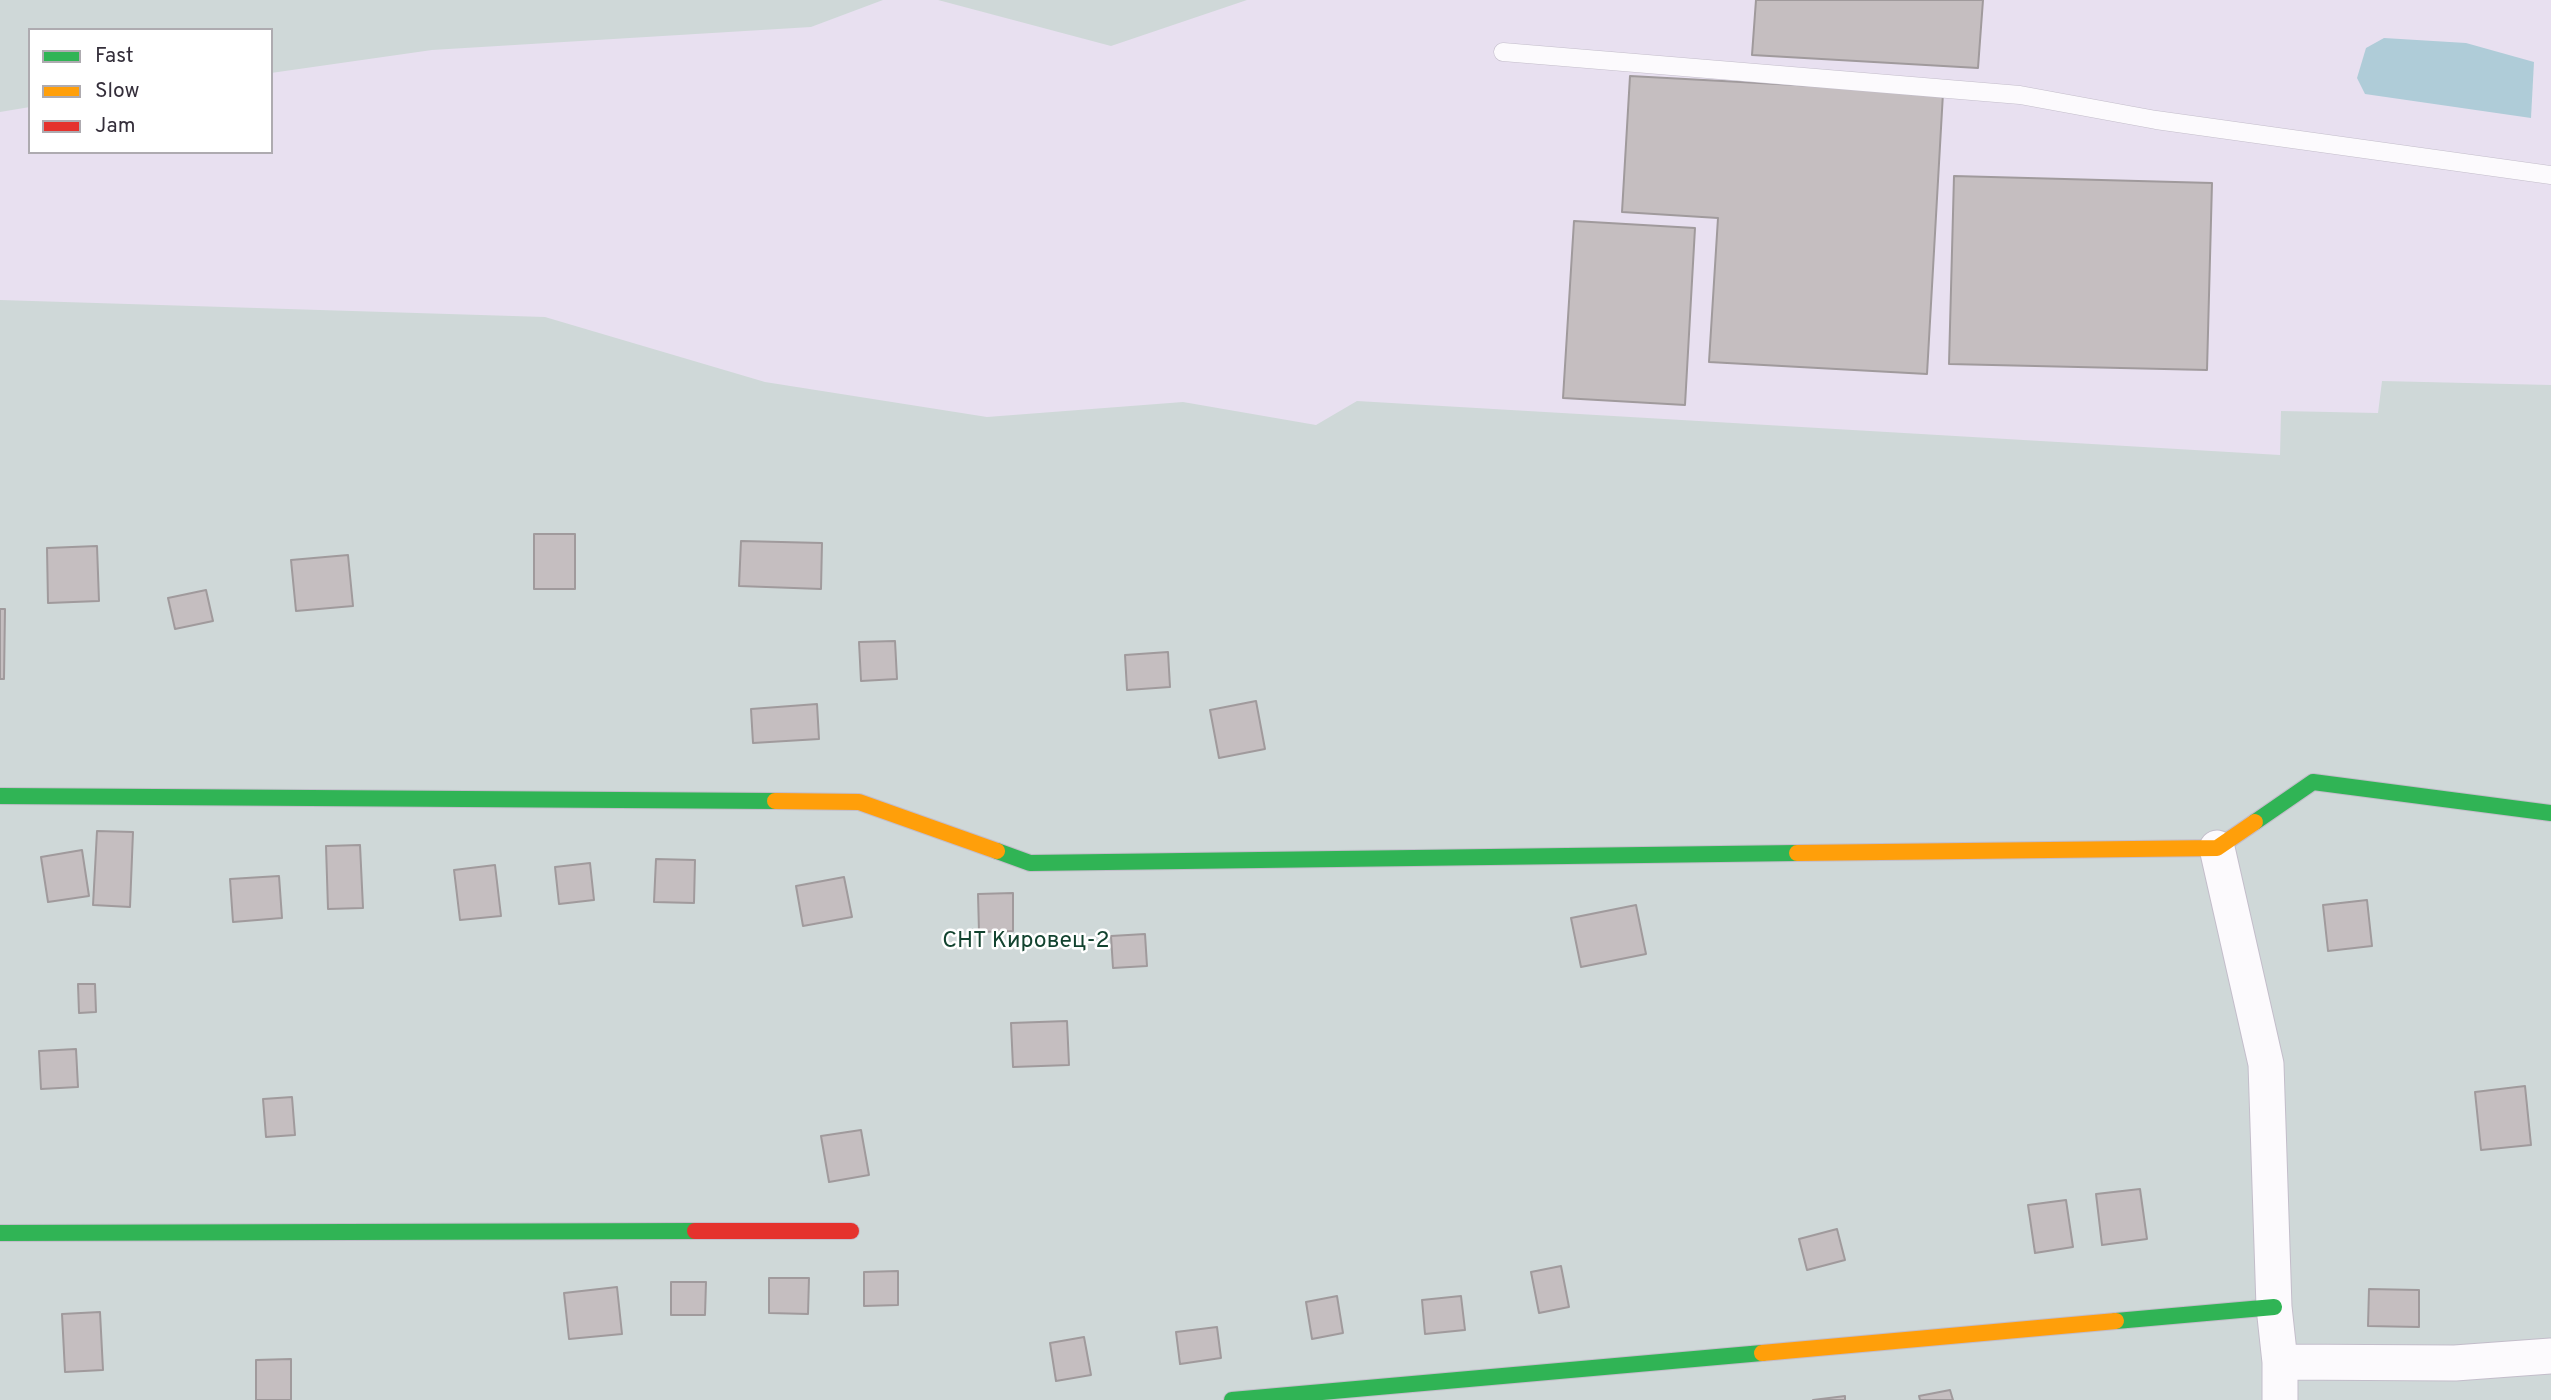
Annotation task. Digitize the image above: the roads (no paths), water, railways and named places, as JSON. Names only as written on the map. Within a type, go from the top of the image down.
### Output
[{"type":"street","points":[[0,796],[859,802],[1030,863],[2217,848],[2313,782],[2551,813]]},
{"type":"street","points":[[2217,848],[2266,1064],[2274,1307],[2280,1362],[2280,1400]]},
{"type":"street","points":[[0,1233],[850,1231]]},
{"type":"street","points":[[1232,1400],[2274,1307]]},
{"type":"street","points":[[2280,1362],[2455,1363],[2551,1356]]},
{"type":"lane","points":[[1503,52],[2020,95],[2156,120],[2551,175]]},
{"type":"water","points":[[2384,38],[2466,43],[2534,62],[2531,118],[2365,94],[2357,78],[2366,48]]},
{"type":"park label","name":"СНТ Кировец-2","points":[[1026,942]]}]
